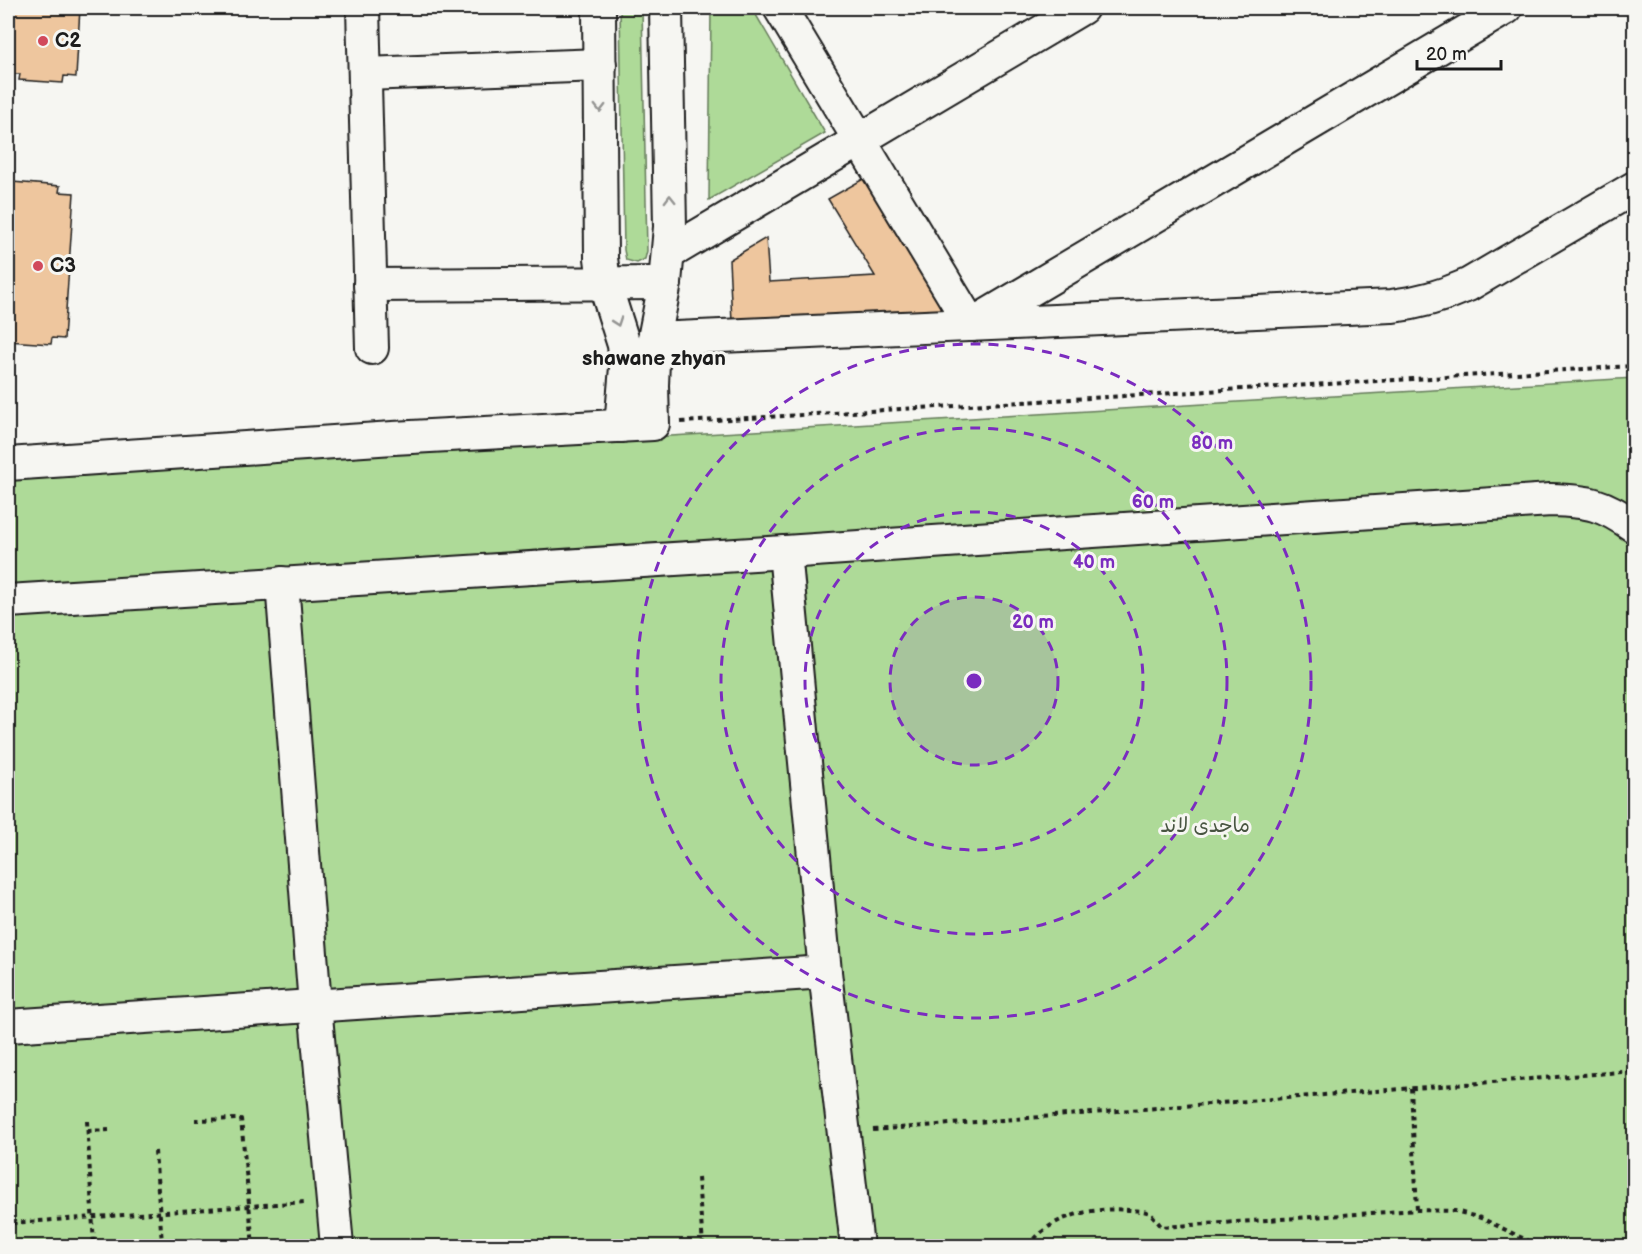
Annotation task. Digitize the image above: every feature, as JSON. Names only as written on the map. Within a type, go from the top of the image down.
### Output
[{"type":"street","points":[[363,8],[372,348]]},
{"type":"street","points":[[599,8],[601,258],[604,282],[624,345],[625,378],[621,426]]},
{"type":"street","points":[[8,464],[393,438],[653,424],[654,339],[667,268],[670,201],[666,8]]},
{"type":"street","points":[[780,8],[971,325]]},
{"type":"street","points":[[370,285],[604,282],[667,268],[1036,19],[1082,8]]},
{"type":"street","points":[[971,325],[1506,8]]},
{"type":"street","points":[[365,74],[600,65]]},
{"type":"street","points":[[654,339],[1418,303],[1444,296],[1468,285],[1635,188]]},
{"type":"street","points":[[8,601],[785,552],[1551,500],[1598,504],[1635,526]]},
{"type":"street","points":[[785,552],[825,972],[857,1246]]},
{"type":"street","points":[[282,583],[315,1005],[337,1246]]},
{"type":"street","points":[[8,1026],[825,972]]},
{"type":"path","points":[[653,424],[1635,366]]},
{"type":"path","points":[[863,1131],[1635,1071]]},
{"type":"path","points":[[1411,1088],[1417,1210]]},
{"type":"path","points":[[195,1120],[241,1119],[253,1246]]},
{"type":"path","points":[[87,1120],[94,1246]]},
{"type":"path","points":[[87,1131],[109,1130]]},
{"type":"path","points":[[154,1151],[162,1243]]},
{"type":"path","points":[[698,1178],[704,1246]]},
{"type":"path","points":[[12,1223],[313,1201]]},
{"type":"path","points":[[1029,1246],[1059,1220],[1088,1210],[1148,1212],[1162,1227],[1417,1210],[1455,1211],[1481,1218],[1539,1246]]},
{"type":"path","points":[[127,1246],[127,1244],[202,1240],[203,1246]]},
{"type":"green space","points":[[620,8],[642,8],[647,251],[645,259],[637,263],[626,260],[624,250]]},
{"type":"green space","points":[[711,8],[752,8],[825,133],[709,200]]},
{"type":"green space","name":"ماجدی لاند","points":[[1634,378],[1634,1246],[8,1246],[8,476]]},
{"type":"building","name":"C2","points":[[8,8],[80,8],[76,77],[64,76],[63,83],[19,80],[20,74],[8,74]]},
{"type":"building","points":[[865,178],[946,313],[732,322],[729,260],[766,238],[769,282],[875,276],[828,199]]},
{"type":"building","name":"C3","points":[[12,182],[60,186],[59,192],[74,193],[64,339],[52,338],[51,344],[8,341],[8,189],[12,190]]},
{"type":"place","name":"C2","points":[[43,41]]},
{"type":"place","name":"C3","points":[[38,266]]},
{"type":"district","name":"shawane zhyan","points":[[654,358]]}]
